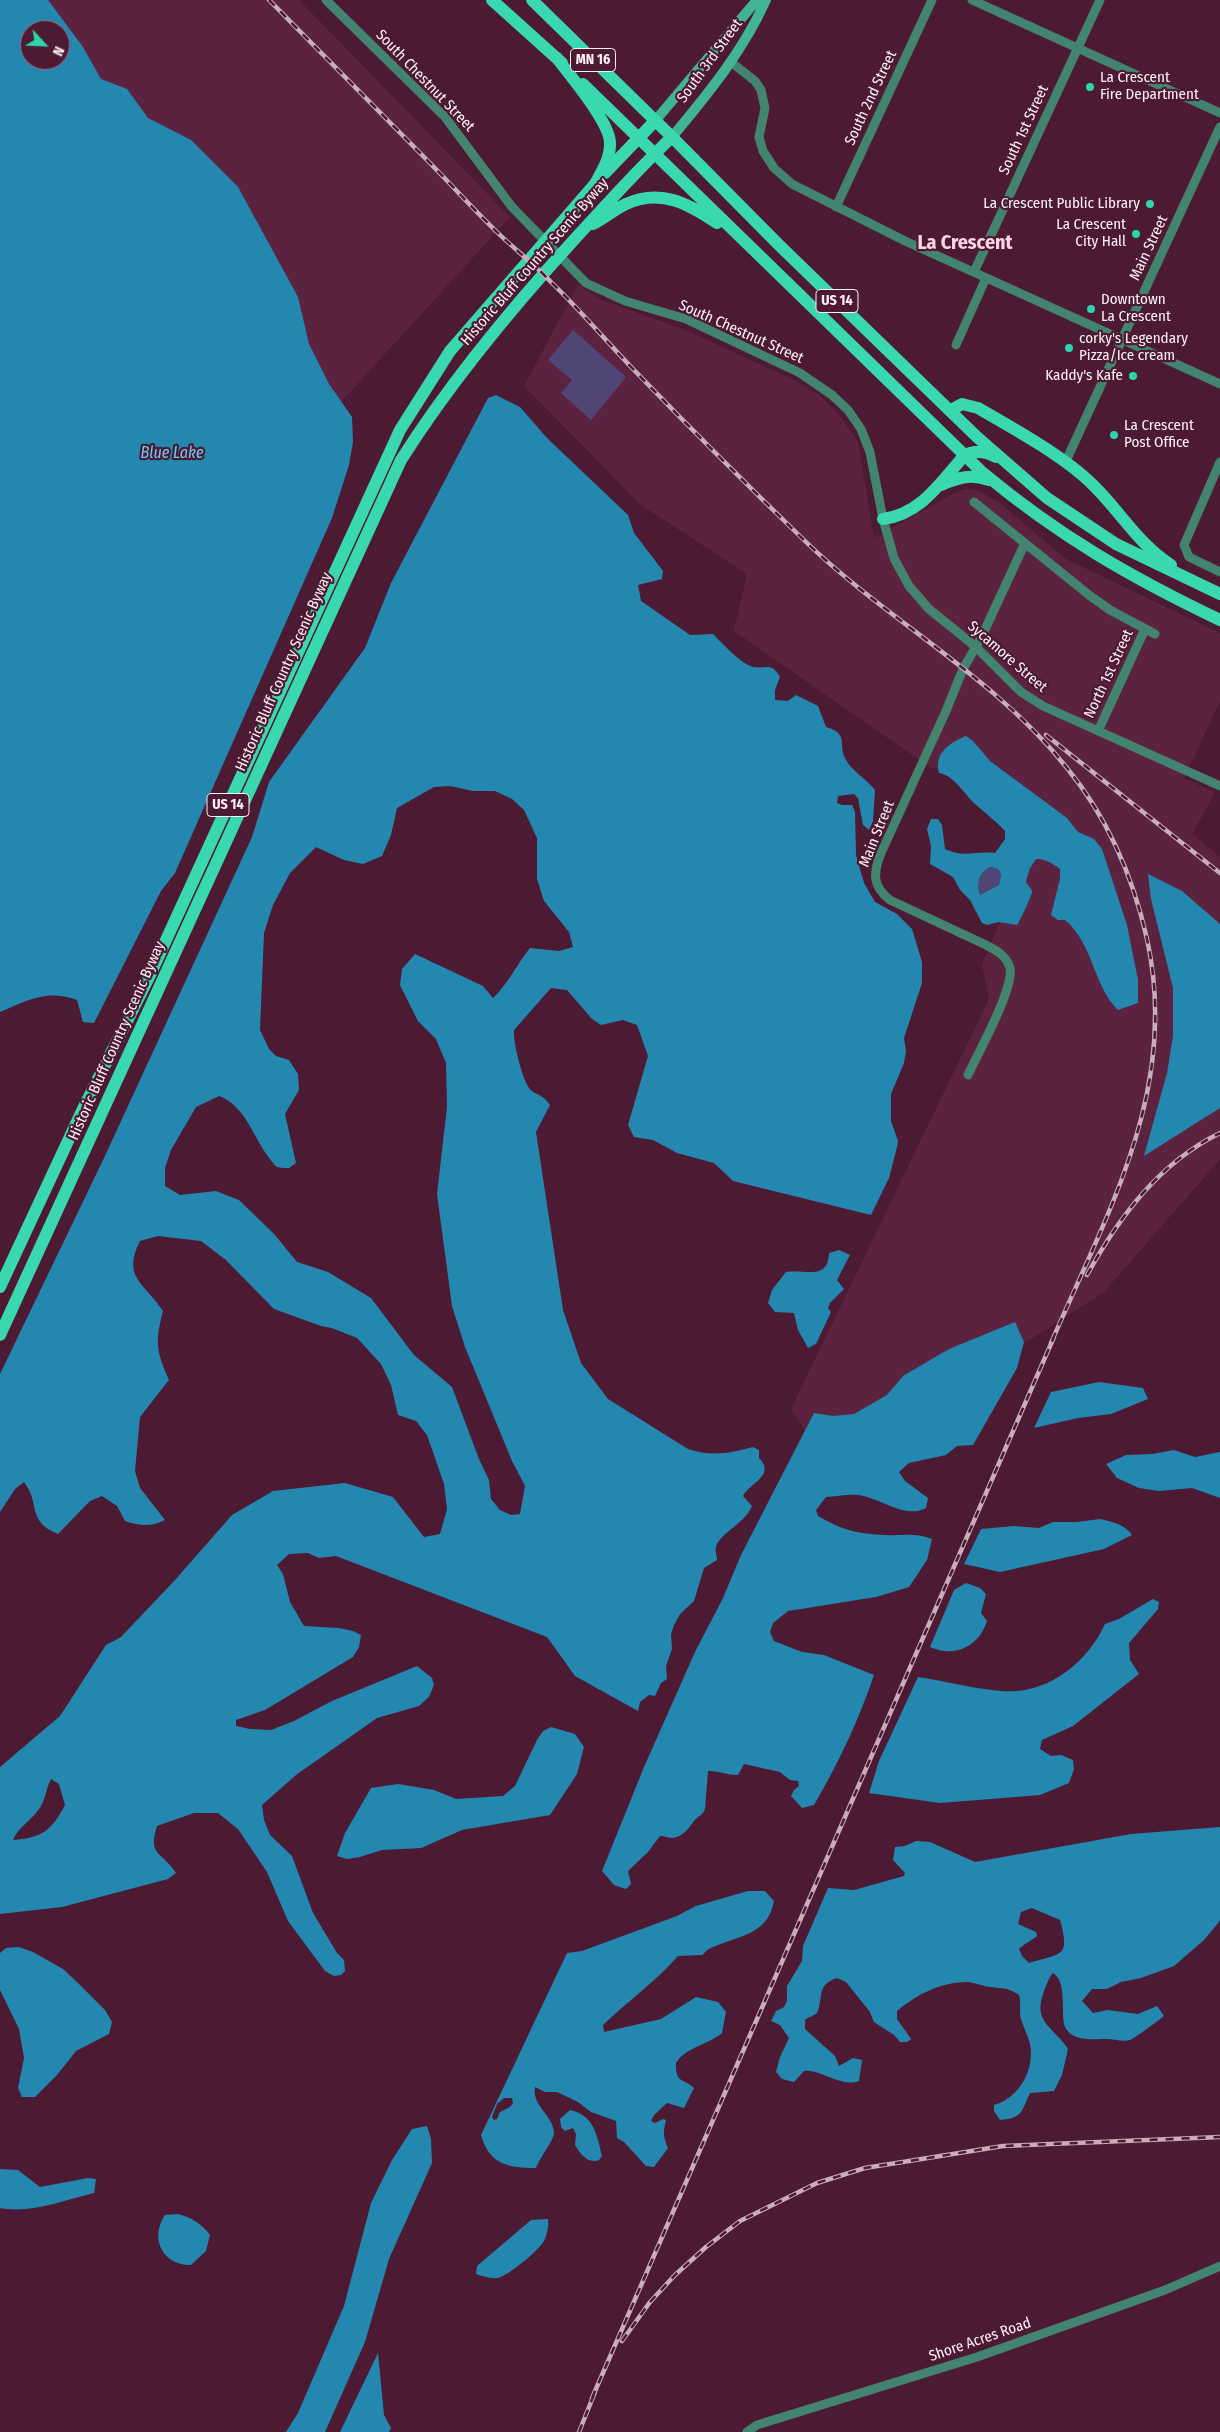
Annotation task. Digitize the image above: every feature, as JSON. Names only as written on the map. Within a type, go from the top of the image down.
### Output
[{"type":"main road","name":"MN 16","points":[[492,0],[557,58],[638,138],[651,156]]},
{"type":"main road","name":"MN 16","points":[[532,0],[655,120]]},
{"type":"main road","name":"MN 16","points":[[557,58],[593,107],[609,134],[609,155],[595,184]]},
{"type":"main road","name":"US 14","points":[[655,120],[779,245],[1006,462],[1047,498],[1098,533],[1140,556],[1219,594]]},
{"type":"main road","name":"Historic Bluff Country Scenic Byway","points":[[0,1288],[81,1113],[150,975],[400,430],[450,351],[500,290],[655,120]]},
{"type":"main road","name":"Historic Bluff Country Scenic Byway","points":[[0,1335],[401,460],[432,410],[516,304],[584,228],[672,136]]},
{"type":"main road","name":"US 14","points":[[651,156],[747,244],[964,456],[994,482],[1053,527],[1104,560],[1154,588],[1220,620]]},
{"type":"main road","name":"US 14","points":[[584,228],[625,204],[647,197],[661,197],[685,203],[747,244]]},
{"type":"main road","points":[[951,410],[962,404],[978,408],[1065,463],[1092,483],[1149,548],[1171,565],[1219,594]]},
{"type":"main road","points":[[883,519],[906,513],[925,500],[964,456],[976,451],[1006,462]]},
{"type":"main road","points":[[939,486],[961,476],[994,482]]},
{"type":"street","name":"South Chestnut Street","points":[[326,0],[445,117],[512,207],[586,283],[625,301],[686,319],[800,373],[832,395],[848,410],[861,429],[867,444],[883,519]]},
{"type":"street","name":"South 3rd Street","points":[[655,120],[757,0]]},
{"type":"street","name":"South 3rd Street","points":[[672,136],[731,62],[756,22],[766,0]]},
{"type":"street","name":"South 2nd Street","points":[[836,207],[932,0]]},
{"type":"street","points":[[972,0],[1220,113]]},
{"type":"street","name":"South 1st Street","points":[[974,272],[1100,0]]},
{"type":"street","points":[[731,62],[755,81],[761,90],[765,108],[760,137],[767,160],[787,180],[836,207],[986,278],[1220,384]]},
{"type":"street","name":"Main Street","points":[[1065,463],[1220,127]]},
{"type":"street","points":[[956,345],[986,278]]},
{"type":"street","points":[[1220,462],[1184,545],[1189,557],[1220,572]]},
{"type":"street","points":[[974,502],[1089,595],[1110,610],[1155,634]]},
{"type":"street","name":"Sycamore Street","points":[[883,519],[894,558],[909,586],[929,609],[976,648],[1032,700],[1220,786]]},
{"type":"street","name":"Main Street","points":[[968,1075],[1006,993],[1010,968],[1006,959],[992,949],[890,900],[879,890],[874,875],[881,853],[963,670],[976,648],[1025,542]]},
{"type":"street","name":"North 1st Street","points":[[1098,731],[1145,629]]},
{"type":"street","name":"Shore Acres Road","points":[[747,2432],[766,2422],[976,2357],[1165,2290],[1220,2266]]},
{"type":"shaded area","points":[[0,0],[299,0],[510,217],[309,437],[21,70],[70,70],[70,20],[20,20],[20,69],[0,43]]},
{"type":"shaded area","points":[[578,285],[599,299],[683,329],[792,379],[819,395],[840,416],[858,442],[874,538],[951,495],[965,489],[978,490],[1001,504],[1066,559],[1220,633],[1220,701],[1184,778],[1215,793],[1192,834],[1220,857],[1220,1159],[1104,1292],[983,1370],[827,1465],[791,1409],[989,999],[982,965],[1009,901],[1031,835],[971,773],[931,768],[734,631],[747,574],[641,505],[524,386]]},
{"type":"shaded area","points":[[573,330],[626,377],[591,420],[561,393],[572,380],[548,360]]},
{"type":"shaded area","points":[[990,867],[998,869],[1001,874],[999,885],[980,895],[979,879],[983,872]]},
{"type":"water","name":"Blue Lake","points":[[0,0],[48,0],[63,20],[20,20],[20,70],[70,70],[70,30],[83,47],[101,79],[127,89],[148,118],[191,140],[238,187],[298,297],[309,344],[329,384],[352,417],[353,442],[349,465],[332,518],[175,873],[161,891],[94,1023],[83,1022],[77,1000],[66,997],[38,997],[0,1012]]},
{"type":"water","points":[[496,395],[520,407],[547,438],[628,515],[634,533],[663,571],[662,579],[638,585],[641,601],[690,635],[713,634],[732,653],[748,665],[774,669],[780,677],[775,690],[775,700],[788,701],[796,695],[818,706],[826,727],[838,732],[842,739],[843,753],[848,763],[875,790],[873,821],[869,830],[863,825],[858,798],[854,794],[838,796],[837,803],[852,805],[855,812],[856,855],[864,883],[875,902],[897,914],[912,929],[922,962],[922,983],[904,1038],[906,1051],[904,1063],[891,1094],[891,1121],[898,1141],[889,1178],[871,1215],[733,1181],[714,1163],[677,1153],[653,1140],[634,1137],[628,1125],[648,1056],[637,1025],[623,1020],[601,1025],[592,1019],[567,990],[551,988],[514,1030],[514,1036],[518,1060],[526,1083],[531,1090],[544,1098],[550,1105],[536,1132],[563,1310],[581,1363],[608,1399],[688,1449],[705,1453],[721,1453],[753,1447],[759,1450],[759,1458],[765,1469],[760,1478],[743,1496],[752,1506],[749,1512],[717,1544],[717,1560],[704,1568],[694,1601],[680,1614],[674,1625],[671,1634],[672,1649],[666,1666],[667,1679],[661,1683],[655,1696],[649,1695],[640,1702],[638,1711],[575,1676],[547,1637],[336,1556],[319,1558],[308,1553],[289,1554],[277,1565],[283,1574],[290,1602],[304,1626],[339,1628],[353,1631],[361,1635],[359,1647],[353,1657],[265,1710],[236,1720],[236,1726],[271,1730],[294,1721],[332,1701],[417,1666],[432,1678],[434,1685],[429,1697],[419,1706],[377,1718],[296,1775],[262,1805],[264,1820],[270,1835],[292,1856],[313,1913],[337,1953],[344,1960],[345,1971],[341,1975],[334,1976],[325,1971],[288,1921],[267,1872],[238,1829],[218,1813],[194,1813],[157,1826],[154,1836],[155,1849],[176,1873],[168,1879],[62,1907],[0,1914],[0,1767],[60,1716],[106,1645],[121,1637],[175,1580],[232,1515],[273,1491],[345,1483],[393,1497],[424,1537],[440,1534],[447,1509],[444,1484],[427,1435],[416,1421],[398,1415],[391,1385],[381,1364],[357,1338],[274,1309],[226,1260],[201,1241],[158,1236],[140,1241],[133,1264],[138,1280],[163,1311],[158,1346],[161,1361],[169,1380],[140,1417],[135,1471],[140,1488],[165,1520],[146,1525],[125,1521],[117,1506],[102,1496],[90,1501],[58,1534],[48,1529],[38,1518],[29,1490],[24,1482],[15,1489],[0,1512],[0,1374],[104,1158],[252,837],[269,782],[365,648],[391,583],[488,398]],"holes":[[[450,786],[473,791],[495,791],[512,799],[524,810],[537,838],[537,879],[544,901],[569,932],[573,947],[559,951],[530,948],[493,998],[483,986],[415,954],[402,969],[400,985],[418,1021],[436,1039],[446,1063],[447,1107],[437,1194],[452,1306],[465,1347],[512,1461],[525,1486],[520,1514],[511,1515],[500,1510],[491,1499],[489,1480],[479,1459],[452,1387],[414,1355],[371,1298],[328,1272],[297,1262],[275,1235],[239,1200],[216,1191],[180,1195],[165,1186],[165,1168],[171,1150],[196,1107],[219,1096],[235,1106],[242,1114],[270,1160],[277,1167],[289,1168],[296,1163],[285,1114],[299,1090],[298,1074],[289,1060],[276,1056],[269,1049],[260,1030],[264,933],[273,905],[290,873],[316,847],[344,860],[363,864],[382,856],[391,835],[397,808],[434,787]],[[51,1779],[59,1784],[65,1805],[60,1814],[50,1827],[39,1835],[13,1840],[18,1831],[41,1806]]]},
{"type":"water","points":[[966,736],[973,741],[990,761],[1067,818],[1078,832],[1094,839],[1102,849],[1127,925],[1138,980],[1138,1003],[1118,1010],[1103,989],[1082,940],[1065,920],[1058,920],[1051,915],[1060,879],[1060,869],[1055,865],[1046,860],[1036,859],[1030,868],[1026,881],[1032,893],[1017,925],[999,922],[987,925],[982,923],[970,900],[960,890],[953,877],[930,864],[931,846],[927,829],[931,819],[938,819],[942,825],[945,849],[952,852],[964,854],[995,853],[1005,839],[1005,831],[1002,827],[975,804],[955,781],[939,773],[938,766],[941,754]],"holes":[[[990,867],[998,869],[1001,874],[999,885],[980,895],[979,879],[983,872]]]},
{"type":"water","points":[[1148,874],[1182,891],[1220,924],[1220,1108],[1144,1156],[1167,1073],[1173,1036],[1173,988],[1151,899]]},
{"type":"water","points":[[839,1250],[850,1255],[837,1280],[844,1289],[830,1303],[828,1308],[831,1312],[816,1344],[808,1348],[798,1330],[794,1313],[775,1312],[768,1303],[772,1290],[786,1272],[820,1271],[828,1262],[829,1253]]},
{"type":"water","points":[[1015,1322],[1024,1342],[1017,1368],[973,1445],[957,1446],[946,1455],[909,1463],[899,1472],[905,1481],[928,1498],[926,1508],[918,1511],[909,1511],[865,1496],[853,1495],[826,1497],[816,1510],[818,1516],[850,1530],[876,1534],[914,1535],[932,1539],[927,1560],[909,1587],[876,1597],[788,1611],[773,1623],[770,1632],[774,1641],[802,1652],[824,1655],[874,1675],[847,1741],[814,1805],[802,1808],[791,1796],[799,1786],[798,1781],[790,1780],[780,1772],[744,1764],[738,1775],[708,1771],[705,1809],[703,1813],[679,1836],[672,1838],[660,1836],[648,1852],[628,1871],[631,1884],[626,1889],[614,1885],[602,1871],[644,1767],[695,1652],[723,1598],[741,1555],[814,1413],[833,1416],[854,1414],[887,1395],[903,1376],[949,1349]]},
{"type":"water","points":[[1099,1382],[1143,1388],[1148,1399],[1111,1414],[1078,1418],[1034,1428],[1051,1392]]},
{"type":"water","points":[[1174,1450],[1195,1457],[1220,1452],[1220,1498],[1192,1488],[1159,1491],[1139,1488],[1117,1478],[1106,1464],[1126,1455],[1152,1454]]},
{"type":"water","points":[[1100,1519],[1122,1526],[1132,1535],[1104,1549],[1000,1572],[964,1564],[981,1529],[1014,1526],[1039,1528],[1053,1522],[1077,1522]]},
{"type":"water","points":[[966,1583],[980,1588],[986,1594],[981,1613],[987,1621],[983,1630],[972,1644],[965,1648],[948,1651],[930,1647],[954,1590]]},
{"type":"water","points":[[1153,1599],[1159,1602],[1158,1609],[1129,1643],[1130,1660],[1139,1674],[1073,1726],[1042,1740],[1040,1749],[1051,1756],[1061,1755],[1073,1760],[1074,1769],[1069,1783],[1040,1795],[940,1803],[869,1793],[879,1761],[918,1677],[1002,1691],[1019,1691],[1035,1688],[1064,1674],[1088,1651],[1105,1624],[1119,1619]]},
{"type":"water","points":[[551,1727],[575,1734],[584,1747],[577,1774],[550,1815],[462,1830],[421,1848],[382,1850],[347,1859],[337,1856],[345,1833],[371,1788],[398,1784],[434,1790],[456,1799],[503,1796],[515,1786],[543,1731]]},
{"type":"water","points":[[1220,1827],[1220,1920],[1218,1923],[1204,1940],[1174,1966],[1141,1978],[1121,1982],[1107,1989],[1092,1989],[1082,2001],[1093,2013],[1108,2010],[1138,2014],[1157,2006],[1164,2016],[1136,2037],[1124,2041],[1084,2039],[1068,2032],[1064,2022],[1062,1991],[1058,1977],[1053,1973],[1048,1980],[1043,1994],[1041,2012],[1046,2024],[1068,2049],[1062,2075],[1054,2091],[1030,2093],[1023,2109],[1017,2116],[1000,2120],[994,2111],[994,2105],[1011,2096],[1018,2089],[1030,2064],[1030,2044],[1020,2014],[1019,1995],[1008,1989],[987,1987],[968,1982],[948,1984],[930,1990],[913,1999],[897,2011],[897,2019],[911,2039],[907,2042],[900,2042],[894,2035],[874,2022],[870,2012],[846,1982],[837,1978],[824,1987],[818,2011],[805,2020],[805,2029],[835,2056],[839,2066],[853,2058],[862,2060],[859,2081],[845,2082],[810,2071],[804,2071],[794,2082],[782,2079],[776,2072],[780,2057],[789,2038],[780,2025],[771,2021],[776,2011],[784,2007],[787,2001],[787,1986],[802,1961],[803,1946],[828,1888],[854,1890],[904,1876],[905,1873],[893,1860],[895,1847],[905,1846],[916,1841],[930,1842],[975,1862],[1131,1834]],"holes":[[[1032,1908],[1060,1920],[1064,1941],[1064,1947],[1061,1952],[1029,1963],[1022,1956],[1019,1949],[1037,1936],[1036,1932],[1018,1924],[1021,1912]]]},
{"type":"water","points":[[748,1891],[765,1891],[774,1901],[771,1913],[758,1928],[710,1949],[702,1955],[678,1956],[603,2025],[604,2032],[661,2019],[696,1997],[718,2002],[726,2012],[722,2033],[685,2053],[676,2063],[679,2078],[694,2088],[684,2108],[667,2103],[654,2115],[651,2121],[655,2123],[663,2119],[666,2120],[664,2134],[668,2148],[654,2167],[646,2166],[624,2142],[617,2138],[616,2121],[591,2112],[578,2102],[557,2092],[545,2092],[535,2087],[536,2099],[553,2127],[552,2140],[536,2168],[508,2165],[495,2158],[489,2152],[481,2135],[567,1953],[582,1951],[677,1916],[696,1906]],"holes":[[[504,2098],[512,2098],[513,2103],[510,2107],[500,2112],[497,2119],[494,2120],[492,2117],[497,2104]]]},
{"type":"water","points":[[19,1947],[33,1952],[63,1969],[105,2010],[112,2022],[109,2034],[76,2051],[57,2075],[35,2097],[22,2097],[18,2088],[24,2058],[19,2029],[0,1990],[0,1953],[6,1948]]},
{"type":"water","points":[[570,2110],[585,2117],[594,2128],[602,2156],[599,2160],[591,2161],[585,2158],[575,2145],[576,2134],[573,2128],[565,2131],[561,2127],[560,2119]]},
{"type":"water","points":[[427,2126],[431,2139],[432,2163],[389,2259],[365,2342],[325,2432],[286,2432],[298,2413],[344,2306],[371,2203],[392,2160],[412,2129]]},
{"type":"water","points":[[0,2169],[18,2170],[40,2187],[88,2178],[96,2179],[94,2193],[35,2208],[0,2208]]},
{"type":"water","points":[[178,2214],[196,2222],[210,2235],[206,2251],[191,2265],[181,2264],[166,2256],[159,2241],[160,2224],[165,2215]]},
{"type":"water","points":[[548,2219],[548,2230],[544,2241],[516,2268],[498,2278],[489,2278],[476,2274],[477,2266],[531,2220]]},
{"type":"water","points":[[378,2353],[384,2415],[391,2428],[389,2432],[340,2432]]},
{"type":"railway","points":[[269,0],[490,225],[562,293],[655,392],[784,521],[838,571],[974,677],[1038,735],[1067,768],[1106,827],[1126,871],[1147,939],[1155,994],[1154,1046],[1146,1098],[1133,1147],[1095,1245],[1051,1343]]},
{"type":"railway","points":[[1046,735],[1220,873]]},
{"type":"railway","points":[[1087,1275],[1099,1253],[1127,1212],[1143,1194],[1178,1160],[1198,1145],[1220,1133]]},
{"type":"railway","points":[[592,2398],[1054,1337]]},
{"type":"railway","points":[[622,2341],[650,2302],[675,2275],[706,2247],[740,2221],[817,2183],[865,2168],[1003,2146],[1220,2137]]},
{"type":"railway","points":[[579,2432],[595,2392]]},
{"type":"place","name":"La Crescent Fire Department","points":[[1090,87]]},
{"type":"place","name":"La Crescent Public Library","points":[[1150,204]]},
{"type":"place","name":"La Crescent City Hall","points":[[1136,234]]},
{"type":"place","name":"Downtown La Crescent","points":[[1091,309]]},
{"type":"place","name":"corky's Legendary Pizza/Ice cream","points":[[1069,348]]},
{"type":"place","name":"Kaddy's Kafe","points":[[1133,376]]},
{"type":"place","name":"La Crescent Post Office","points":[[1114,435]]},
{"type":"district","name":"La Crescent","points":[[965,243]]}]
